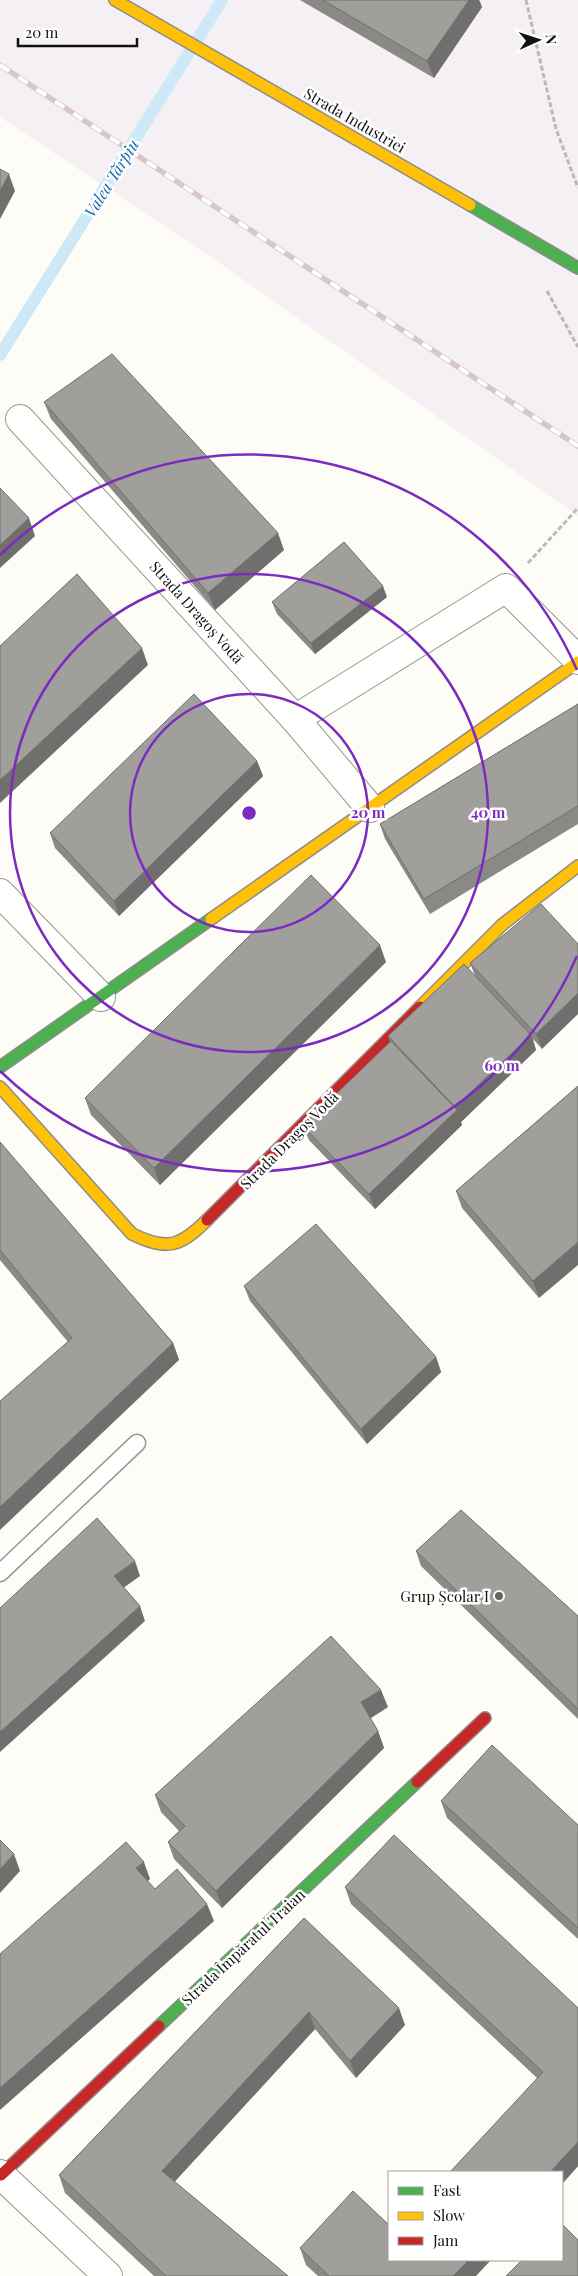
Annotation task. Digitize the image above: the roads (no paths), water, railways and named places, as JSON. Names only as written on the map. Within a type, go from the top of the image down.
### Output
[{"type":"street","name":"Strada Industriei","points":[[115,0],[155,21],[578,268]]},
{"type":"street","name":"Strada Dragoș Vodă","points":[[20,419],[295,719],[370,808]]},
{"type":"street","points":[[0,1067],[578,661],[506,588],[295,719]]},
{"type":"street","name":"Strada Dragoș Vodă","points":[[0,1087],[132,1234],[150,1243],[166,1246],[190,1237],[503,924],[578,866]]},
{"type":"street","points":[[0,893],[101,997]]},
{"type":"street","name":"Strada Împăratul Traian","points":[[108,2276],[0,2174],[485,1718]]},
{"type":"lane","points":[[0,1573],[138,1443]]},
{"type":"waterway","name":"Valea Tărpiu","points":[[0,355],[222,0]]},
{"type":"railway","points":[[0,65],[578,446]]},
{"type":"place","name":"Grup Școlar I","points":[[499,1596]]}]
